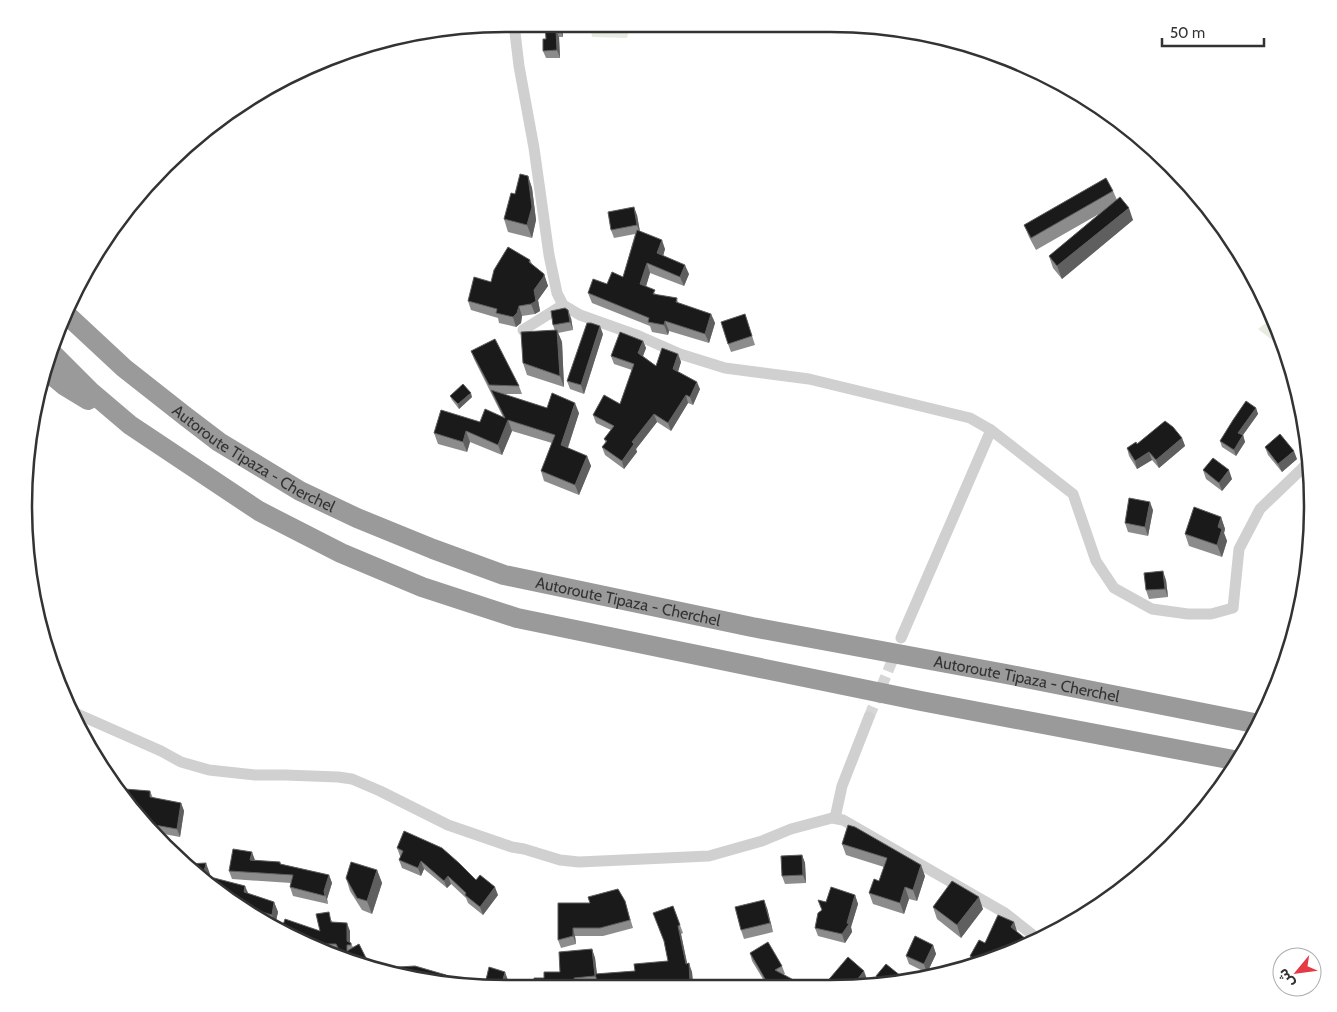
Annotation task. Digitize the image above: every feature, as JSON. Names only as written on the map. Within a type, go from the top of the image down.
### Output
[{"type":"highway","name":"Autoroute Tipaza - Cherchel","points":[[72,319],[124,368],[219,442],[300,491],[357,518],[504,575],[752,627],[996,672],[1252,723]]},
{"type":"highway","points":[[57,358],[90,391],[130,425]]},
{"type":"highway","points":[[52,375],[65,386],[130,425],[259,511],[341,553],[422,587],[517,618],[921,701],[1231,759]]},
{"type":"street","points":[[515,32],[518,66],[534,148],[549,255],[557,293],[563,305],[580,315],[639,336],[680,354],[724,368],[809,379],[970,418],[991,430],[1073,494],[1096,561],[1114,588],[1152,609],[1188,614],[1211,614],[1233,608],[1239,549],[1260,509],[1302,468]]},
{"type":"street","points":[[523,330],[563,305]]},
{"type":"street","points":[[901,638],[991,430]]},
{"type":"street","points":[[81,716],[161,750],[181,762],[209,770],[255,775],[285,774],[352,779],[448,825],[512,847],[560,860],[579,862],[709,856],[762,841],[791,829],[835,818],[843,820],[1005,913],[1032,934]]},
{"type":"street","points":[[835,818],[842,786],[869,717]]},
{"type":"shaded area","points":[[591,32],[629,32],[627,38],[592,37]]},
{"type":"shaded area","points":[[1267,322],[1274,342],[1258,329]]},
{"type":"building","points":[[546,32],[556,32],[557,50],[543,51],[543,39],[546,39]]},
{"type":"building","points":[[520,174],[528,176],[532,207],[527,225],[504,219],[511,193],[515,194]]},
{"type":"building","points":[[1106,178],[1113,191],[1031,238],[1024,225]]},
{"type":"building","points":[[1120,197],[1129,208],[1057,266],[1049,256]]},
{"type":"building","points":[[634,207],[637,225],[611,230],[608,212]]},
{"type":"building","points":[[637,230],[662,240],[657,253],[685,265],[680,277],[647,263],[640,284],[655,290],[653,294],[677,298],[676,302],[711,314],[705,334],[665,321],[664,325],[648,322],[649,318],[588,293],[593,279],[607,284],[612,272],[623,277]]},
{"type":"building","points":[[508,247],[530,260],[529,262],[544,274],[534,290],[536,301],[519,306],[517,313],[513,317],[496,313],[497,309],[468,301],[474,277],[491,282],[494,270]]},
{"type":"building","points":[[565,308],[568,310],[570,322],[553,325],[551,311]]},
{"type":"building","points":[[745,314],[752,336],[728,344],[721,322]]},
{"type":"building","points":[[587,323],[600,326],[581,385],[567,381]]},
{"type":"building","points":[[557,330],[560,376],[523,363],[521,332]]},
{"type":"building","points":[[620,332],[643,341],[638,353],[656,366],[662,348],[678,354],[673,369],[697,382],[690,397],[686,395],[668,423],[654,414],[632,442],[634,444],[622,461],[602,447],[607,441],[604,439],[614,426],[593,415],[604,395],[620,404],[634,364],[611,356]]},
{"type":"building","points":[[495,339],[519,386],[489,385],[471,351]]},
{"type":"building","points":[[463,384],[471,393],[458,404],[450,396]]},
{"type":"building","points":[[491,390],[547,408],[552,393],[575,403],[561,445],[587,456],[575,485],[541,471],[555,435],[508,420],[498,445],[466,431],[463,442],[434,433],[441,410],[480,422],[485,409],[505,418]]},
{"type":"building","points":[[1246,401],[1256,408],[1238,433],[1243,435],[1234,450],[1220,441]]},
{"type":"building","points":[[1165,421],[1182,438],[1156,460],[1149,452],[1135,461],[1127,448],[1136,442],[1137,444]]},
{"type":"building","points":[[1280,434],[1294,451],[1278,464],[1265,447]]},
{"type":"building","points":[[1213,458],[1229,470],[1219,483],[1203,470]]},
{"type":"building","points":[[1129,498],[1150,502],[1145,527],[1125,523]]},
{"type":"building","points":[[1194,507],[1221,517],[1218,527],[1222,529],[1217,545],[1185,534]]},
{"type":"building","points":[[1163,571],[1165,589],[1146,590],[1144,573]]},
{"type":"building","points":[[126,789],[150,791],[150,797],[181,803],[177,829],[157,825]]},
{"type":"building","points":[[848,825],[855,827],[921,865],[913,890],[905,887],[900,903],[869,893],[874,879],[879,881],[887,858],[842,844]]},
{"type":"building","points":[[404,831],[442,848],[476,880],[480,875],[495,887],[480,907],[465,895],[466,893],[448,876],[444,881],[421,861],[418,868],[399,860],[403,851],[397,848]]},
{"type":"building","points":[[233,849],[252,852],[250,860],[280,862],[280,864],[329,875],[324,891],[325,896],[290,887],[293,875],[229,871]]},
{"type":"building","points":[[802,855],[803,875],[782,876],[781,856]]},
{"type":"building","points":[[351,862],[377,870],[367,901],[357,898],[346,878]]},
{"type":"building","points":[[206,863],[204,871],[196,864]]},
{"type":"building","points":[[214,879],[245,886],[244,892],[274,902],[272,915],[263,912],[243,900]]},
{"type":"building","points":[[952,881],[979,897],[957,925],[933,907]]},
{"type":"building","points":[[831,887],[855,895],[847,923],[849,924],[842,934],[815,928],[818,913],[822,910],[818,900],[826,902]]},
{"type":"building","points":[[618,889],[625,901],[630,920],[600,928],[573,928],[573,936],[558,940],[558,903],[590,903],[588,897]]},
{"type":"building","points":[[764,900],[770,923],[741,930],[735,907]]},
{"type":"building","points":[[673,906],[680,925],[678,926],[686,964],[689,963],[690,980],[597,980],[595,974],[635,971],[634,964],[668,961],[664,941],[653,913]]},
{"type":"building","points":[[329,912],[331,922],[347,923],[347,941],[351,945],[347,945],[347,951],[359,944],[366,958],[338,948],[336,944],[325,943],[283,924],[285,919],[320,931],[316,914]]},
{"type":"building","points":[[998,915],[1014,922],[1011,927],[1024,938],[983,954],[972,957],[970,956],[979,940],[985,943]]},
{"type":"building","points":[[915,936],[933,945],[924,964],[906,956]]},
{"type":"building","points":[[768,942],[782,966],[775,970],[794,980],[766,980],[750,953]]},
{"type":"building","points":[[592,949],[595,976],[574,978],[574,980],[534,980],[534,978],[544,978],[544,972],[560,972],[559,952]]},
{"type":"building","points":[[848,957],[864,971],[858,978],[828,980]]},
{"type":"building","points":[[886,964],[898,974],[877,977]]},
{"type":"building","points":[[415,966],[446,975],[414,970],[400,967]]},
{"type":"building","points":[[489,967],[505,972],[503,980],[486,979]]},
{"type":"tunnel","points":[[869,717],[897,649]]}]
